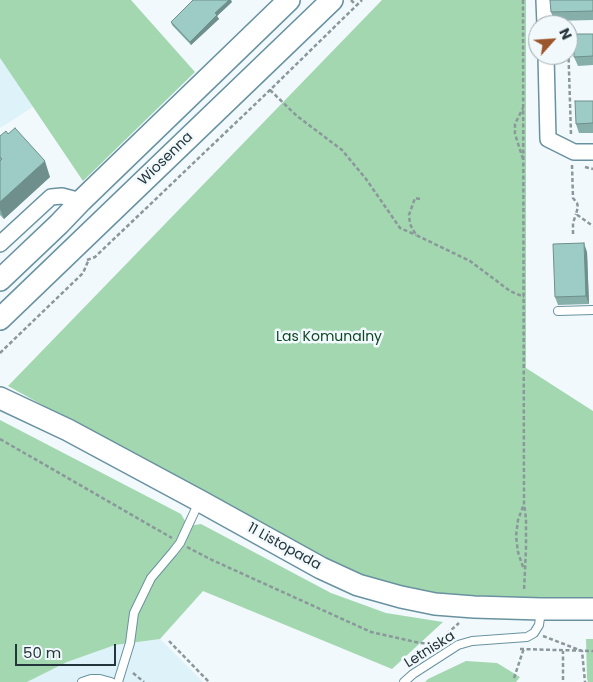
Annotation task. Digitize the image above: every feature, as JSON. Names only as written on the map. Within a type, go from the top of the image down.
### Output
[{"type":"main road","name":"Wiosenna","points":[[0,280],[60,224],[81,201],[289,0]]},
{"type":"main road","name":"Wiosenna","points":[[0,318],[332,0]]},
{"type":"main road","points":[[24,257],[26,270],[31,275],[35,278],[47,275]]},
{"type":"main road","name":"11 Listopada","points":[[0,398],[68,430],[313,564],[358,585],[435,604],[474,607],[532,604],[593,609]]},
{"type":"street","points":[[544,0],[544,15]]},
{"type":"street","points":[[546,65],[548,139],[574,152],[593,152]]},
{"type":"street","points":[[0,244],[51,197],[62,196],[81,201]]},
{"type":"lane","points":[[558,311],[593,310]]},
{"type":"lane","points":[[118,682],[130,643],[134,613],[152,578],[180,543],[200,501]]},
{"type":"lane","points":[[531,635],[539,625],[532,604]]},
{"type":"lane","name":"Letniska","points":[[404,682],[458,646],[472,641],[531,635]]},
{"type":"lane","points":[[82,682],[100,678],[111,682]]},
{"type":"path","points":[[351,0],[356,5]]},
{"type":"path","points":[[0,353],[83,273],[89,259],[95,257],[362,0]]},
{"type":"path","points":[[523,0],[524,503],[526,518],[524,569]]},
{"type":"path","points":[[270,90],[298,116],[342,150],[366,179],[400,228],[470,261],[510,291],[524,297]]},
{"type":"path","points":[[523,161],[514,134],[515,124],[524,106]]},
{"type":"path","points":[[416,234],[410,224],[409,215],[413,197],[420,199]]},
{"type":"path","points":[[574,234],[573,222],[576,214]]},
{"type":"path","points":[[0,439],[212,560],[371,632],[420,643],[458,646]]},
{"type":"path","points":[[524,503],[518,520],[516,536],[518,552],[532,604]]},
{"type":"path","points":[[514,678],[531,635],[582,651]]},
{"type":"path","points":[[169,641],[209,682]]},
{"type":"path","points":[[514,649],[593,651]]},
{"type":"path","points":[[563,651],[563,680]]},
{"type":"path","points":[[582,651],[585,682]]},
{"type":"path","points":[[133,673],[144,682]]},
{"type":"shaded area","points":[[0,58],[33,107],[0,128]]},
{"type":"shaded area","points":[[160,639],[203,682],[27,682],[67,662],[115,645]]},
{"type":"green space","points":[[0,0],[131,0],[195,72],[83,181],[0,58]]},
{"type":"green space","name":"Las Komunalny","points":[[382,0],[526,0],[526,368],[593,411],[593,600],[495,600],[405,591],[325,561],[8,386]]},
{"type":"green space","points":[[0,420],[181,514],[188,526],[201,524],[331,593],[386,613],[443,622],[392,669],[203,591],[160,639],[115,645],[67,662],[27,682],[0,682]]},
{"type":"green space","points":[[586,639],[593,639],[593,682],[588,682],[587,679]]},
{"type":"green space","points":[[466,661],[497,663],[520,677],[516,682],[425,682]]},
{"type":"building","points":[[193,0],[229,0],[190,42],[171,22]]},
{"type":"building","points":[[550,0],[593,0],[593,11],[551,12]]},
{"type":"building","points":[[578,34],[593,34],[593,56],[578,57]]},
{"type":"building","points":[[575,101],[593,101],[593,123],[576,124]]},
{"type":"building","points":[[15,128],[45,161],[0,202],[0,161],[2,159],[0,157],[0,136],[6,131],[8,134]]},
{"type":"building","points":[[584,243],[586,296],[555,297],[553,244]]}]
